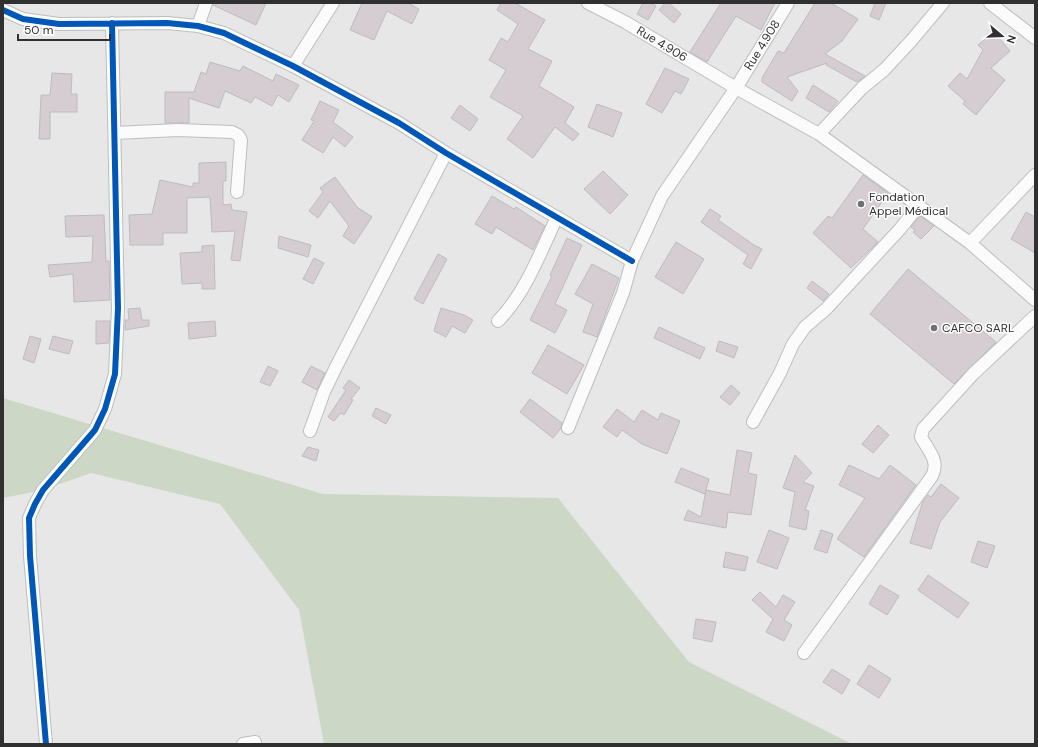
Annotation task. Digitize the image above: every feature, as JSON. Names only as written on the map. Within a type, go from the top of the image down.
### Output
[{"type":"street","points":[[198,26],[206,3]]},
{"type":"street","points":[[294,66],[334,3]]},
{"type":"street","name":"Rue 4.906","points":[[588,3],[625,22],[736,88],[819,134],[970,243],[1035,300]]},
{"type":"street","name":"Rue 4.908","points":[[568,428],[623,293],[632,261],[662,196],[736,88],[788,3]]},
{"type":"street","points":[[819,134],[862,88],[884,70],[943,3]]},
{"type":"street","points":[[990,3],[1035,38]]},
{"type":"street","points":[[3,10],[23,18],[59,24],[167,23],[198,26],[224,33],[294,66],[399,123],[632,261]]},
{"type":"street","points":[[46,744],[30,556],[29,518],[43,490],[95,430],[105,409],[115,374],[118,308],[112,23]]},
{"type":"street","points":[[115,133],[178,130],[232,132],[238,135],[241,140],[237,192]]},
{"type":"street","points":[[310,431],[333,373],[446,152]]},
{"type":"street","points":[[970,243],[1035,175]]},
{"type":"street","points":[[753,422],[780,373],[793,344],[805,327],[826,309],[900,229],[919,205]]},
{"type":"street","points":[[498,321],[510,308],[523,289],[557,217]]},
{"type":"street","points":[[804,653],[936,469],[935,462],[921,437],[923,429],[973,374],[1035,316]]},
{"type":"street","points":[[242,744],[255,742]]},
{"type":"green space","points":[[3,398],[323,494],[558,498],[689,662],[852,744],[324,744],[299,610],[220,504],[91,473],[43,490],[3,498]]},
{"type":"building","points":[[213,3],[266,3],[256,25],[213,5]]},
{"type":"building","points":[[362,3],[408,3],[419,9],[412,24],[387,11],[374,40],[350,30]]},
{"type":"building","points":[[501,3],[515,3],[545,20],[528,49],[552,61],[539,86],[574,107],[565,123],[579,134],[573,141],[555,127],[533,158],[507,139],[523,116],[490,97],[506,70],[489,60],[501,38],[508,42],[518,24],[497,10]]},
{"type":"building","points":[[643,3],[650,3],[656,6],[648,20],[637,14]]},
{"type":"building","points":[[665,3],[669,3],[681,14],[674,23],[659,10]]},
{"type":"building","points":[[721,3],[775,3],[761,30],[736,16],[707,62],[690,52]]},
{"type":"building","points":[[815,3],[831,3],[858,19],[842,41],[825,54],[865,76],[857,82],[826,65],[827,63],[787,77],[798,91],[792,101],[762,82],[762,78],[778,51],[784,53]]},
{"type":"building","points":[[875,3],[886,3],[879,20],[870,16]]},
{"type":"building","points":[[994,32],[1010,51],[991,68],[1005,80],[976,115],[963,104],[965,101],[948,86],[960,73],[967,79],[983,50],[978,45]]},
{"type":"building","points":[[210,62],[240,71],[243,66],[273,81],[276,74],[299,85],[289,102],[278,95],[272,106],[255,97],[251,103],[225,91],[219,108],[189,98],[189,123],[165,123],[165,92],[194,92],[201,72],[206,74]]},
{"type":"building","points":[[665,68],[689,79],[681,94],[675,91],[662,113],[646,104]]},
{"type":"building","points":[[52,73],[72,74],[71,94],[77,94],[77,112],[50,112],[50,139],[39,139],[41,95],[50,95]]},
{"type":"building","points":[[813,85],[838,101],[829,112],[806,98]]},
{"type":"building","points":[[320,101],[339,110],[333,122],[353,137],[345,147],[333,137],[323,153],[302,140],[314,121],[311,120]]},
{"type":"building","points":[[597,104],[622,113],[613,137],[588,127]]},
{"type":"building","points":[[460,105],[478,119],[470,131],[451,118]]},
{"type":"building","points":[[226,162],[226,181],[223,181],[223,205],[231,204],[232,210],[247,212],[240,261],[231,260],[235,231],[212,232],[210,197],[187,198],[187,233],[163,233],[163,245],[130,245],[129,215],[152,214],[160,180],[193,187],[193,183],[199,183],[199,163]]},
{"type":"building","points":[[603,171],[628,195],[610,214],[584,189]]},
{"type":"building","points":[[863,175],[888,193],[863,229],[878,242],[851,268],[813,233],[828,216],[832,218]]},
{"type":"building","points":[[335,177],[357,207],[372,217],[354,244],[343,236],[349,226],[330,201],[318,218],[309,211],[323,192],[320,188]]},
{"type":"building","points":[[492,196],[514,209],[516,207],[545,226],[533,250],[496,227],[492,234],[475,224]]},
{"type":"building","points":[[710,209],[721,216],[718,220],[762,249],[751,269],[743,264],[748,255],[701,222]]},
{"type":"building","points":[[1026,212],[1035,217],[1035,253],[1011,239]]},
{"type":"building","points":[[104,215],[106,261],[109,261],[110,300],[74,302],[73,274],[50,277],[48,265],[92,262],[93,236],[66,237],[65,216]]},
{"type":"building","points":[[920,216],[934,226],[921,239],[913,232],[915,230],[911,227]]},
{"type":"building","points":[[279,236],[311,245],[308,257],[278,248]]},
{"type":"building","points":[[567,238],[582,245],[555,304],[567,310],[555,333],[530,320],[552,276],[550,275]]},
{"type":"building","points":[[676,242],[704,259],[683,294],[655,277]]},
{"type":"building","points":[[214,245],[215,289],[202,289],[202,283],[182,284],[180,253],[202,252],[202,246]]},
{"type":"building","points":[[438,254],[447,259],[423,304],[414,299]]},
{"type":"building","points":[[314,258],[324,263],[313,284],[303,279]]},
{"type":"building","points":[[592,264],[619,278],[597,337],[583,332],[593,304],[575,294]]},
{"type":"building","name":"CAFCO SARL","points":[[908,269],[996,342],[954,384],[870,314]]},
{"type":"building","points":[[812,281],[829,294],[823,301],[807,288]]},
{"type":"building","points":[[140,308],[142,320],[149,320],[149,326],[125,330],[125,320],[129,320],[128,309]]},
{"type":"building","points":[[441,308],[464,315],[473,320],[465,333],[452,326],[446,337],[434,331]]},
{"type":"building","points":[[96,321],[110,321],[109,343],[96,344]]},
{"type":"building","points":[[215,321],[216,336],[189,339],[188,323]]},
{"type":"building","points":[[659,327],[705,348],[700,359],[654,338]]},
{"type":"building","points":[[30,336],[41,339],[34,363],[23,359]]},
{"type":"building","points":[[53,336],[73,341],[69,354],[49,349]]},
{"type":"building","points":[[719,341],[738,347],[734,358],[716,351]]},
{"type":"building","points":[[548,345],[584,365],[567,394],[532,373]]},
{"type":"building","points":[[268,366],[278,371],[270,386],[260,382]]},
{"type":"building","points":[[311,366],[325,373],[317,390],[302,382]]},
{"type":"building","points":[[349,380],[360,388],[351,399],[353,400],[344,415],[341,413],[334,421],[328,417],[346,390],[343,388]]},
{"type":"building","points":[[731,385],[740,393],[730,405],[720,397]]},
{"type":"building","points":[[530,399],[562,423],[561,428],[553,438],[520,412]]},
{"type":"building","points":[[376,408],[391,415],[386,424],[372,416]]},
{"type":"building","points":[[617,409],[634,422],[642,410],[658,420],[661,413],[680,421],[667,454],[642,444],[622,430],[617,437],[603,427]]},
{"type":"building","points":[[878,425],[889,435],[873,453],[862,444]]},
{"type":"building","points":[[308,447],[319,450],[316,461],[302,456]]},
{"type":"building","points":[[737,450],[752,453],[748,473],[757,475],[751,515],[728,512],[726,528],[684,520],[688,510],[701,517],[706,490],[730,495]]},
{"type":"building","points":[[795,455],[812,473],[803,482],[814,486],[805,510],[809,511],[806,530],[789,526],[795,492],[783,488]]},
{"type":"building","points":[[849,465],[879,479],[890,465],[916,485],[864,557],[837,539],[865,498],[839,485]]},
{"type":"building","points":[[681,468],[709,479],[705,494],[675,482]]},
{"type":"building","points":[[941,484],[959,498],[940,522],[931,549],[910,543],[923,501],[928,495],[931,497]]},
{"type":"building","points":[[769,530],[789,538],[777,569],[757,562]]},
{"type":"building","points":[[821,530],[833,534],[827,553],[814,549]]},
{"type":"building","points":[[978,541],[995,546],[987,568],[971,562]]},
{"type":"building","points":[[726,552],[748,557],[745,571],[723,567]]},
{"type":"building","points":[[928,575],[969,603],[958,618],[918,590]]},
{"type":"building","points":[[880,585],[899,596],[887,615],[869,604]]},
{"type":"building","points":[[760,592],[776,607],[783,595],[795,602],[784,620],[792,625],[784,641],[766,632],[773,619],[752,600]]},
{"type":"building","points":[[696,619],[716,622],[712,642],[693,638]]},
{"type":"building","points":[[869,665],[891,679],[879,698],[857,684]]},
{"type":"building","points":[[832,669],[850,680],[842,694],[823,682]]},
{"type":"cycle path","points":[[3,10],[23,19],[59,24],[167,23],[198,26],[224,33],[293,66],[399,123],[446,153],[632,261]]},
{"type":"cycle path","points":[[46,744],[30,556],[29,518],[43,490],[95,430],[105,409],[115,374],[118,308],[112,23]]},
{"type":"place","name":"Fondation Appel Médical","points":[[861,204]]},
{"type":"place","name":"CAFCO SARL","points":[[934,328]]}]
